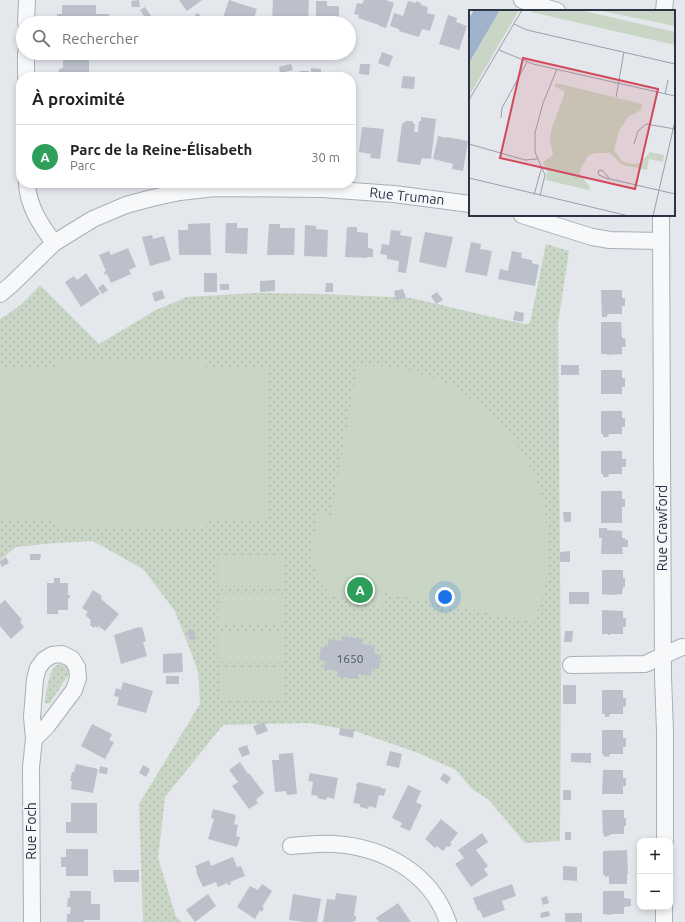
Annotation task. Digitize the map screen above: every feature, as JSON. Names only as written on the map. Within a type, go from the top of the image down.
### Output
[{"type":"street","points":[[26,16],[27,0]]},
{"type":"street","points":[[522,0],[554,10]]},
{"type":"street","points":[[664,10],[665,0]]},
{"type":"street","points":[[26,60],[26,72]]},
{"type":"street","points":[[28,188],[30,202],[35,215],[54,242]]},
{"type":"street","name":"Rue Truman","points":[[0,294],[6,283],[54,242],[93,219],[126,206],[159,196],[216,188],[330,190],[394,194],[469,204]]},
{"type":"street","points":[[525,216],[592,237],[610,240],[661,240]]},
{"type":"street","name":"Rue Crawford","points":[[660,216],[665,838]]},
{"type":"street","points":[[571,665],[645,664],[685,647]]},
{"type":"street","name":"Rue Foch","points":[[32,922],[31,767],[34,739],[32,717],[35,678],[38,668],[44,660],[52,655],[62,654],[72,659],[77,667],[78,678],[74,690],[47,726],[34,739]]},
{"type":"street","points":[[292,846],[327,844],[347,845],[364,848],[392,859],[409,869],[423,881],[438,900],[448,922]]},
{"type":"street","points":[[664,910],[664,922]]},
{"type":"green space","points":[[546,244],[569,251],[558,323],[561,684],[560,841],[525,843],[489,800],[472,789],[456,770],[418,753],[355,731],[309,723],[223,725],[165,797],[158,858],[176,917],[182,922],[143,922],[139,804],[200,704],[198,671],[175,611],[143,569],[93,541],[16,547],[0,560],[0,319],[22,304],[40,285],[99,344],[156,310],[187,297],[256,293],[411,298],[526,324],[530,323]]},
{"type":"green space","points":[[205,359],[206,368],[268,367],[268,520],[206,519],[206,528],[55,528],[55,520],[0,520],[0,369],[55,369],[56,360]]},
{"type":"green space","points":[[358,365],[388,366],[428,376],[446,384],[462,393],[493,416],[506,430],[521,451],[537,483],[543,499],[548,530],[547,578],[542,600],[534,622],[384,593],[382,607],[329,595],[310,561],[318,512],[331,515]]},
{"type":"green space","points":[[218,555],[284,556],[284,587],[218,586]]},
{"type":"green space","points":[[219,594],[284,594],[284,625],[218,625]]},
{"type":"green space","points":[[218,631],[284,631],[284,662],[218,662]]},
{"type":"green space","points":[[61,664],[67,668],[69,674],[50,703],[47,704],[45,702],[45,698],[51,673],[55,666]]},
{"type":"green space","points":[[219,668],[284,669],[284,700],[219,699]]},
{"type":"building","points":[[139,0],[140,7],[132,7],[131,1]]},
{"type":"building","points":[[179,0],[202,0],[187,11]]},
{"type":"building","points":[[229,0],[257,9],[254,16],[223,16]]},
{"type":"building","points":[[273,0],[309,0],[308,16],[272,16]]},
{"type":"building","points":[[364,0],[386,0],[394,3],[386,28],[358,18],[359,15],[354,14],[357,3],[362,4]]},
{"type":"building","points":[[316,1],[327,1],[327,6],[339,6],[339,16],[316,16]]},
{"type":"building","points":[[408,1],[416,3],[416,1],[421,3],[421,5],[428,7],[427,13],[435,15],[430,31],[422,29],[419,37],[399,31],[399,29],[390,26],[394,13],[403,16]]},
{"type":"building","points":[[62,5],[96,5],[96,14],[109,14],[109,16],[57,16],[57,14],[62,14]]},
{"type":"building","points":[[145,7],[151,16],[144,16],[140,10]]},
{"type":"building","points":[[448,15],[457,18],[456,22],[467,26],[459,50],[439,44]]},
{"type":"building","points":[[382,52],[393,56],[389,67],[378,63]]},
{"type":"building","points":[[63,60],[89,60],[89,72],[59,72],[59,69],[63,68]]},
{"type":"building","points":[[291,64],[293,70],[280,72],[279,67]]},
{"type":"building","points":[[360,64],[370,64],[369,75],[359,74]]},
{"type":"building","points":[[311,68],[321,69],[321,72],[311,72]]},
{"type":"building","points":[[403,76],[415,77],[414,89],[401,88]]},
{"type":"building","points":[[421,117],[436,119],[431,159],[422,158],[420,165],[397,162],[402,124],[406,121],[412,121],[415,125],[414,132],[418,132]]},
{"type":"building","points":[[362,127],[384,129],[380,159],[370,158],[371,154],[359,152]]},
{"type":"building","points":[[438,136],[468,141],[463,171],[452,169],[453,164],[433,159]]},
{"type":"building","points":[[210,223],[211,255],[179,255],[178,230],[188,230],[188,224]]},
{"type":"building","points":[[226,223],[237,223],[237,228],[248,228],[247,254],[225,253]]},
{"type":"building","points":[[269,224],[280,224],[280,228],[295,228],[294,255],[267,255]]},
{"type":"building","points":[[305,225],[316,226],[316,229],[328,230],[327,257],[304,256]]},
{"type":"building","points":[[347,227],[357,227],[357,232],[368,233],[368,248],[373,249],[373,257],[345,257]]},
{"type":"building","points":[[391,230],[401,231],[400,235],[412,237],[406,273],[398,272],[399,261],[387,259],[387,255],[380,254],[382,244],[389,245]]},
{"type":"building","points":[[425,232],[453,237],[446,268],[419,262]]},
{"type":"building","points":[[152,235],[153,239],[164,236],[171,260],[150,266],[142,237]]},
{"type":"building","points":[[471,242],[481,244],[480,249],[492,251],[487,276],[465,272]]},
{"type":"building","points":[[128,248],[136,267],[129,270],[131,274],[111,283],[107,274],[105,275],[104,272],[106,271],[99,255],[109,251],[111,255]]},
{"type":"building","points":[[512,251],[522,253],[521,258],[532,260],[532,263],[539,265],[535,286],[498,279],[500,269],[508,271]]},
{"type":"building","points":[[86,273],[100,294],[81,307],[65,282],[74,276],[77,280]]},
{"type":"building","points":[[204,273],[217,273],[217,292],[204,292]]},
{"type":"building","points":[[275,280],[275,291],[260,292],[260,281]]},
{"type":"building","points":[[326,283],[333,283],[333,292],[325,292]]},
{"type":"building","points":[[103,284],[108,290],[102,294],[98,288]]},
{"type":"building","points":[[220,284],[229,284],[229,290],[220,290]]},
{"type":"building","points":[[403,289],[406,298],[396,300],[394,291]]},
{"type":"building","points":[[162,290],[165,298],[155,302],[152,293]]},
{"type":"building","points":[[601,290],[622,290],[622,298],[625,298],[625,306],[622,306],[622,314],[609,314],[607,317],[602,317]]},
{"type":"building","points":[[437,292],[443,300],[436,304],[431,296]]},
{"type":"building","points":[[515,311],[524,313],[523,322],[513,320]]},
{"type":"building","points":[[601,322],[621,322],[622,338],[625,338],[626,347],[622,347],[622,354],[601,354]]},
{"type":"building","points":[[561,365],[579,365],[579,375],[561,375]]},
{"type":"building","points":[[601,370],[622,370],[622,378],[625,378],[625,387],[622,387],[622,394],[601,394]]},
{"type":"building","points":[[601,411],[622,411],[622,418],[625,418],[625,427],[622,427],[622,434],[609,434],[608,437],[603,437],[603,434],[601,434]]},
{"type":"building","points":[[601,451],[622,451],[622,459],[626,459],[626,467],[622,467],[622,474],[609,474],[608,477],[603,477],[603,474],[601,474]]},
{"type":"building","points":[[601,491],[622,491],[622,499],[625,499],[625,507],[622,507],[622,523],[601,523]]},
{"type":"building","points":[[563,512],[571,512],[571,522],[564,522]]},
{"type":"building","points":[[599,528],[622,531],[622,538],[628,540],[628,547],[622,547],[623,554],[601,554],[602,538],[599,538]]},
{"type":"building","points":[[570,551],[570,562],[560,562],[560,552]]},
{"type":"building","points":[[30,554],[41,554],[40,560],[30,560]]},
{"type":"building","points":[[6,557],[9,563],[2,567],[0,561]]},
{"type":"building","points":[[602,570],[623,570],[625,587],[623,587],[622,594],[602,594]]},
{"type":"building","points":[[54,578],[60,578],[60,583],[68,583],[68,595],[70,595],[70,598],[68,598],[68,610],[58,610],[58,614],[47,614],[47,583],[54,583]]},
{"type":"building","points":[[93,590],[102,596],[101,599],[119,614],[105,631],[98,626],[97,628],[95,626],[94,628],[90,625],[91,620],[85,615],[88,612],[82,608]]},
{"type":"building","points":[[569,592],[589,592],[589,604],[569,604]]},
{"type":"building","points":[[5,600],[22,620],[20,622],[24,627],[11,639],[0,626],[0,604]]},
{"type":"building","points":[[602,610],[623,611],[623,618],[626,618],[626,627],[623,627],[623,634],[602,634]]},
{"type":"building","points":[[142,627],[146,641],[143,642],[147,656],[121,664],[114,635]]},
{"type":"building","points":[[194,630],[196,639],[190,640],[187,632]]},
{"type":"building","points":[[565,631],[573,631],[572,642],[564,642]]},
{"type":"building","points":[[343,636],[363,639],[362,644],[375,646],[374,654],[381,655],[379,669],[372,668],[371,676],[358,674],[357,679],[337,676],[338,671],[324,669],[325,661],[319,660],[321,647],[327,647],[329,639],[342,641]]},
{"type":"building","points":[[182,653],[183,672],[163,673],[163,654]]},
{"type":"building","points":[[166,676],[179,676],[179,684],[166,684]]},
{"type":"building","points":[[123,682],[153,691],[146,713],[117,705],[119,697],[114,696],[116,688],[121,690]]},
{"type":"building","points":[[563,685],[576,685],[576,704],[563,704]]},
{"type":"building","points":[[602,690],[623,690],[623,698],[626,698],[626,706],[623,707],[623,714],[610,714],[609,717],[605,717],[605,714],[602,714]]},
{"type":"building","points":[[264,722],[268,731],[257,735],[253,726]]},
{"type":"building","points":[[92,724],[112,734],[109,740],[114,742],[105,759],[81,746]]},
{"type":"building","points":[[340,728],[354,730],[353,738],[339,735]]},
{"type":"building","points":[[602,730],[623,730],[623,738],[626,738],[626,747],[623,747],[623,754],[610,754],[609,757],[603,756]]},
{"type":"building","points":[[247,745],[250,754],[242,757],[238,748]]},
{"type":"building","points":[[390,751],[402,754],[399,768],[386,765]]},
{"type":"building","points":[[293,753],[297,794],[287,795],[286,791],[275,792],[272,760],[279,760],[279,754]]},
{"type":"building","points":[[571,753],[591,753],[591,763],[571,762]]},
{"type":"building","points":[[240,762],[264,793],[256,800],[258,803],[249,809],[232,786],[238,782],[229,770]]},
{"type":"building","points":[[76,764],[98,769],[93,793],[71,789],[71,776],[72,772],[74,772]]},
{"type":"building","points":[[143,765],[150,769],[146,777],[139,773]]},
{"type":"building","points":[[100,766],[108,768],[107,774],[99,773]]},
{"type":"building","points":[[603,770],[623,770],[623,778],[626,778],[626,786],[623,786],[623,794],[602,794]]},
{"type":"building","points":[[310,773],[338,778],[334,799],[327,797],[326,800],[317,798],[318,796],[311,795],[313,782],[308,781]]},
{"type":"building","points":[[444,773],[451,778],[447,784],[440,779]]},
{"type":"building","points":[[358,782],[386,789],[384,796],[379,795],[376,808],[369,806],[368,809],[360,807],[360,804],[353,803],[357,786],[356,784]]},
{"type":"building","points":[[408,785],[421,791],[416,802],[422,805],[410,831],[400,827],[402,823],[392,818]]},
{"type":"building","points":[[563,790],[571,790],[571,800],[563,800]]},
{"type":"building","points":[[71,803],[97,803],[97,833],[66,833],[66,822],[71,822]]},
{"type":"building","points":[[213,809],[236,815],[234,824],[238,825],[236,836],[240,837],[237,847],[208,839],[214,819],[211,818]]},
{"type":"building","points":[[602,810],[624,810],[626,826],[624,826],[624,834],[611,834],[604,837]]},
{"type":"building","points":[[441,819],[458,833],[450,843],[452,844],[449,847],[447,846],[443,851],[437,846],[435,848],[425,839]]},
{"type":"building","points":[[565,832],[571,832],[571,840],[565,840]]},
{"type":"building","points":[[482,833],[488,842],[476,850],[488,866],[484,869],[488,875],[471,887],[455,864],[464,858],[458,850]]},
{"type":"building","points":[[66,849],[88,849],[88,876],[66,876],[66,867],[61,867],[61,857],[66,857]]},
{"type":"building","points":[[627,850],[627,884],[609,884],[609,876],[605,877],[605,875],[603,875],[603,851]]},
{"type":"building","points":[[233,857],[237,867],[241,866],[245,876],[230,882],[231,884],[228,885],[227,883],[218,887],[216,882],[203,887],[196,872],[195,866],[209,860],[211,866]]},
{"type":"building","points":[[563,866],[577,867],[577,881],[563,880]]},
{"type":"building","points":[[113,870],[139,870],[139,882],[114,882]]},
{"type":"building","points":[[262,884],[272,891],[262,907],[264,908],[262,912],[260,910],[255,919],[237,907],[250,886],[258,890]]},
{"type":"building","points":[[512,884],[516,896],[502,901],[505,910],[483,918],[480,910],[478,911],[473,898]]},
{"type":"building","points":[[70,891],[91,891],[91,904],[100,904],[100,920],[67,922],[67,914],[70,914],[71,907],[67,907],[68,898],[70,898]]},
{"type":"building","points":[[603,891],[624,891],[624,898],[631,899],[631,906],[624,907],[624,914],[603,914]]},
{"type":"building","points":[[336,893],[357,896],[354,916],[356,916],[356,921],[323,922],[327,899],[335,900]]},
{"type":"building","points":[[208,894],[216,906],[195,922],[186,910]]},
{"type":"building","points":[[293,894],[321,899],[317,922],[289,920]]},
{"type":"building","points":[[547,896],[549,903],[543,905],[541,898]]},
{"type":"building","points":[[398,903],[411,922],[379,922],[376,918]]},
{"type":"building","points":[[549,911],[550,916],[541,918],[540,913]]},
{"type":"building","points":[[565,913],[582,913],[582,922],[565,922]]},
{"type":"place","name":"Parc de la Reine-Élisabeth","points":[[360,590]]}]
